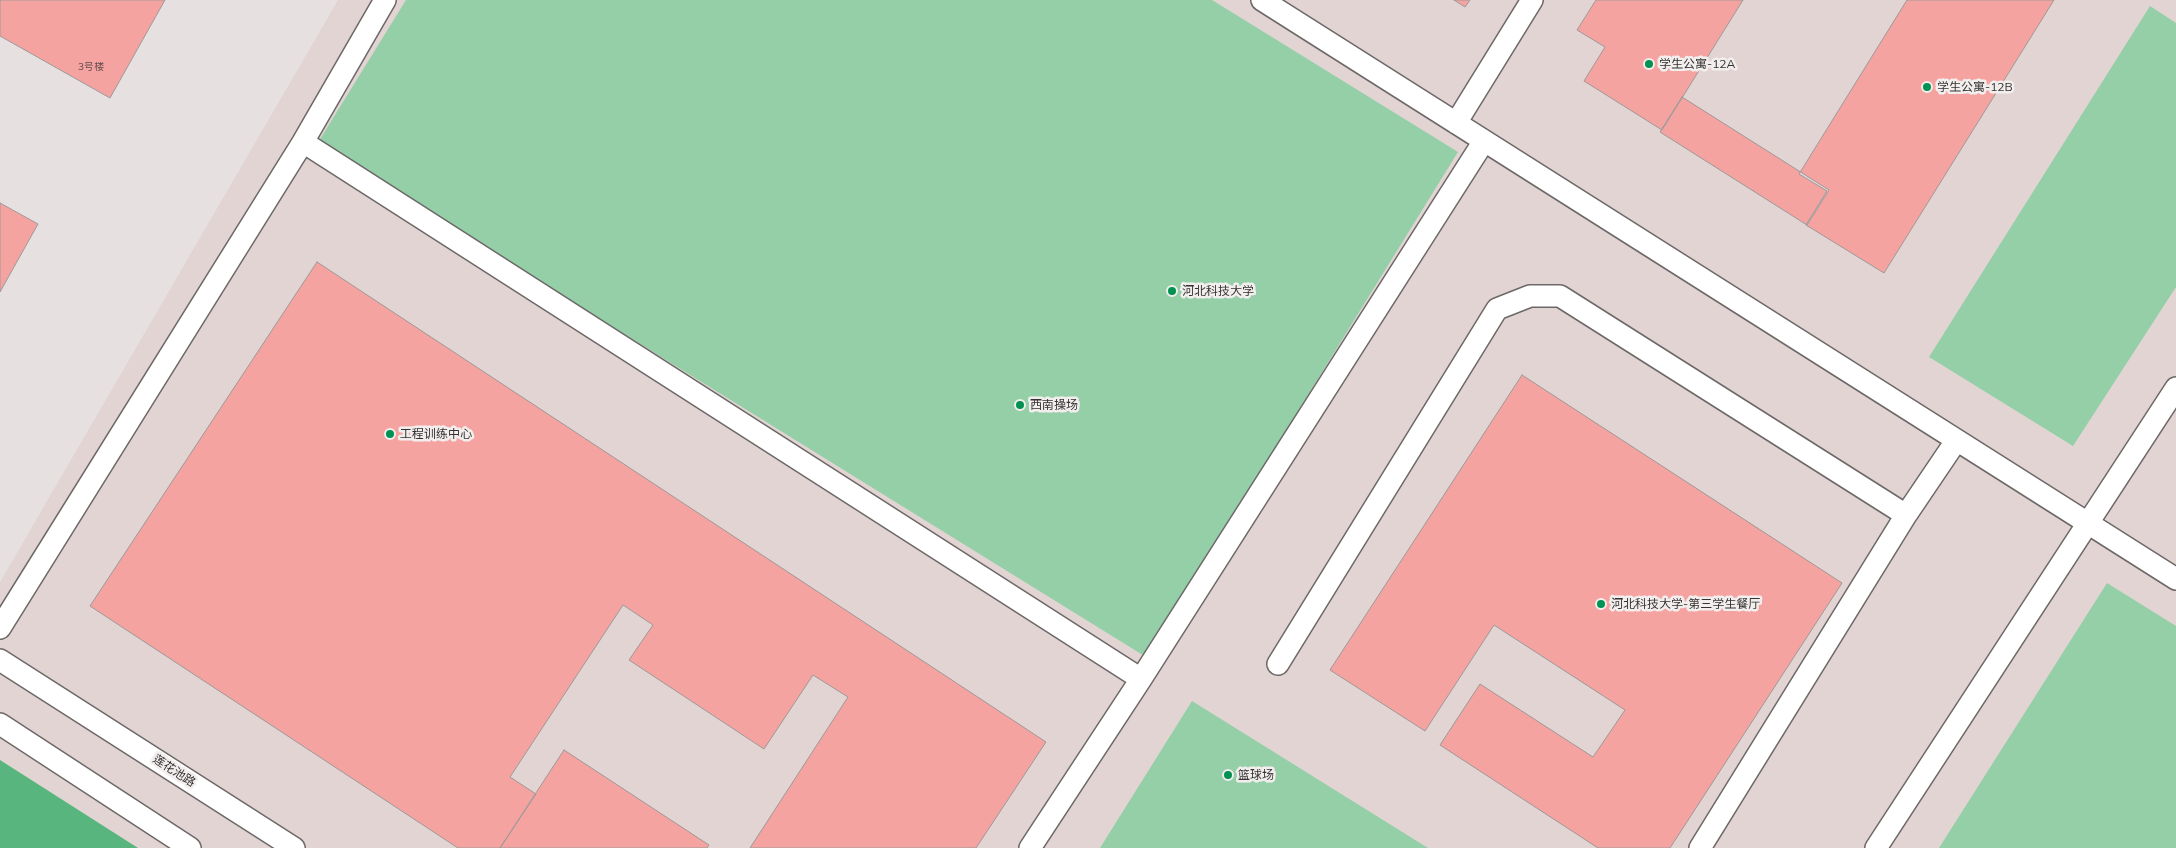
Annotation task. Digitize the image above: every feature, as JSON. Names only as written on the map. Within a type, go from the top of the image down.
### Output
[{"type":"lane","points":[[0,628],[303,142],[385,0]]},
{"type":"lane","points":[[1262,0],[2176,579]]},
{"type":"lane","points":[[1456,123],[1532,0]]},
{"type":"lane","points":[[1030,848],[1141,679],[1484,141]]},
{"type":"lane","points":[[303,142],[1141,679]]},
{"type":"lane","points":[[1278,664],[1497,309],[1530,296],[1560,296],[1906,515]]},
{"type":"lane","points":[[1876,848],[2176,388]]},
{"type":"lane","points":[[1700,848],[1906,515],[1956,441]]},
{"type":"lane","name":"莲花池路","points":[[0,660],[294,848]]},
{"type":"lane","points":[[0,724],[190,848]]},
{"type":"shaded area","name":"河北科技大学","points":[[338,0],[2176,0],[2176,848],[0,848],[0,582]]},
{"type":"green space","name":"西南操场","points":[[406,0],[1212,0],[1458,152],[1146,657],[317,144]]},
{"type":"green space","points":[[2150,6],[2176,23],[2176,287],[2073,446],[1929,357]]},
{"type":"green space","points":[[2107,583],[2176,626],[2176,848],[1939,848]]},
{"type":"green space","name":"篮球场","points":[[1192,701],[1428,848],[1100,848]]},
{"type":"green space","points":[[0,760],[138,848],[0,848]]},
{"type":"building","points":[[0,0],[165,0],[110,98],[0,36]]},
{"type":"building","points":[[1454,0],[1470,0],[1465,7]]},
{"type":"building","name":"学生公寓-12A","points":[[1596,0],[1743,0],[1662,130],[1584,81],[1605,47],[1577,30]]},
{"type":"building","name":"学生公寓-12B","points":[[1907,0],[2054,0],[1884,273],[1806,225],[1827,191],[1799,174]]},
{"type":"building","points":[[1682,97],[1829,190],[1807,225],[1660,132]]},
{"type":"building","points":[[0,203],[38,224],[0,292]]},
{"type":"building","name":"工程训练中心","points":[[317,262],[1046,742],[976,848],[750,848],[848,697],[813,675],[764,749],[629,660],[653,625],[623,605],[510,777],[536,794],[500,848],[458,848],[90,606]]},
{"type":"building","name":"河北科技大学-第三学生餐厅","points":[[1522,375],[1842,583],[1670,848],[1598,848],[1440,745],[1480,684],[1593,757],[1625,710],[1494,625],[1425,731],[1330,670]]},
{"type":"building","points":[[564,750],[709,845],[707,848],[500,848]]},
{"type":"place","name":"学生公寓-12A","points":[[1649,64]]},
{"type":"place","name":"学生公寓-12B","points":[[1927,87]]},
{"type":"place","name":"河北科技大学","points":[[1172,291]]},
{"type":"place","name":"西南操场","points":[[1020,405]]},
{"type":"place","name":"工程训练中心","points":[[390,434]]},
{"type":"place","name":"河北科技大学-第三学生餐厅","points":[[1601,604]]},
{"type":"place","name":"篮球场","points":[[1228,775]]}]
